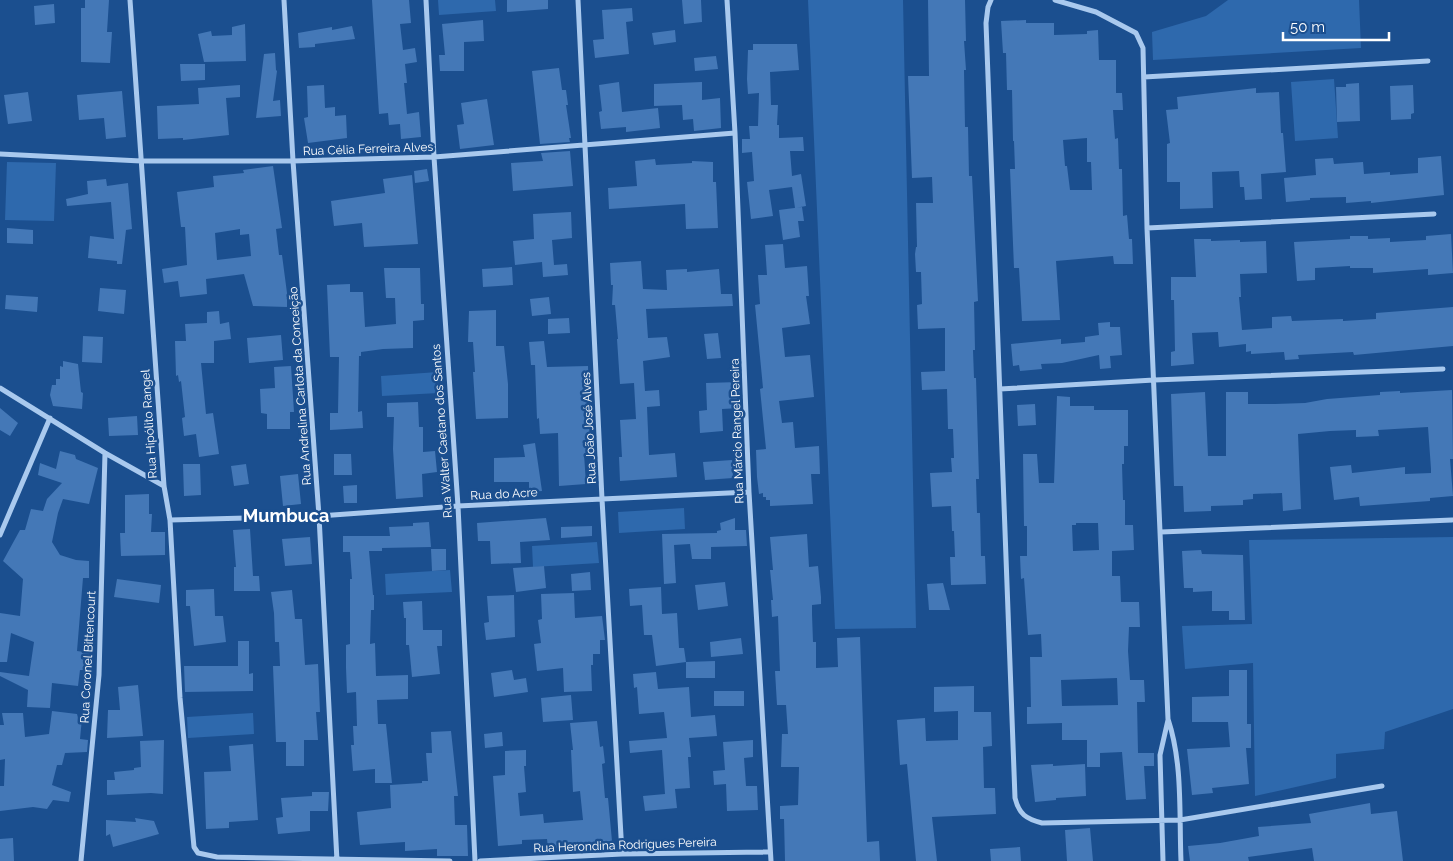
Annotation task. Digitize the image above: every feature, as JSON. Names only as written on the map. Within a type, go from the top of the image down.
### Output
[{"type":"street","name":"Rua Hipólito Rangel","points":[[130,0],[164,486],[170,520],[180,698],[194,847],[198,853],[217,857],[337,860]]},
{"type":"street","name":"Rua Andrelina Carlota da Conceição","points":[[284,0],[292,160],[319,516],[337,860]]},
{"type":"street","name":"Rua Walter Caetano dos Santos","points":[[426,0],[434,157],[458,506],[475,861]]},
{"type":"street","name":"Rua João José Alves","points":[[578,0],[602,499],[622,854]]},
{"type":"street","name":"Rua Márcio Rangel Pereira","points":[[727,0],[735,133],[749,492],[771,861]]},
{"type":"street","points":[[991,0],[988,6],[986,23],[1015,798],[1018,808],[1022,815],[1031,821],[1042,823],[1180,820],[1382,786]]},
{"type":"street","points":[[1055,0],[1096,12],[1136,32],[1143,48],[1147,228],[1168,720],[1160,754],[1163,861]]},
{"type":"street","points":[[1144,77],[1428,61]]},
{"type":"street","name":"Rua Célia Ferreira Alves","points":[[0,154],[141,161],[434,157],[735,133]]},
{"type":"street","points":[[1147,228],[1434,214]]},
{"type":"street","points":[[1000,389],[1154,380],[1443,369]]},
{"type":"street","points":[[0,388],[105,453],[164,486]]},
{"type":"street","points":[[0,535],[50,418]]},
{"type":"street","name":"Rua Coronel Bittencourt","points":[[81,861],[99,675],[105,453]]},
{"type":"street","name":"Rua do Acre","points":[[170,520],[319,516],[458,506],[749,492]]},
{"type":"street","points":[[1161,532],[1452,520]]},
{"type":"street","points":[[1168,720],[1177,757],[1181,861]]},
{"type":"street","name":"Rua Herondina Rodrigues Pereira","points":[[480,861],[622,854],[770,852]]},
{"type":"street","points":[[337,860],[450,861]]},
{"type":"shaded area","points":[[438,0],[495,0],[496,11],[439,15]]},
{"type":"shaded area","points":[[808,0],[903,0],[916,628],[835,629]]},
{"type":"shaded area","points":[[1228,0],[1359,0],[1361,48],[1153,60],[1152,32],[1206,16]]},
{"type":"shaded area","points":[[1334,79],[1338,138],[1295,141],[1291,82]]},
{"type":"shaded area","points":[[7,162],[56,163],[54,221],[5,220]]},
{"type":"shaded area","points":[[438,372],[439,393],[382,396],[381,376]]},
{"type":"shaded area","points":[[684,508],[685,529],[619,533],[618,512]]},
{"type":"shaded area","points":[[1453,537],[1453,709],[1385,732],[1384,749],[1336,754],[1336,778],[1255,796],[1253,663],[1185,669],[1182,626],[1252,624],[1249,540]]},
{"type":"shaded area","points":[[597,542],[599,563],[533,567],[532,546]]},
{"type":"shaded area","points":[[450,570],[452,592],[386,595],[385,574]]},
{"type":"shaded area","points":[[253,713],[254,734],[188,738],[187,717]]},
{"type":"building","points":[[85,0],[109,0],[107,32],[112,32],[110,63],[81,62],[81,8],[85,8]]},
{"type":"building","points":[[372,0],[409,0],[411,23],[400,24],[403,50],[415,48],[417,62],[405,64],[407,83],[404,83],[407,114],[419,112],[421,137],[401,139],[400,124],[389,125],[388,113],[379,114]]},
{"type":"building","points":[[507,0],[548,0],[548,9],[507,12]]},
{"type":"building","points":[[682,0],[701,0],[702,22],[684,24]]},
{"type":"building","points":[[928,0],[965,0],[965,127],[968,127],[969,176],[972,176],[978,301],[974,302],[975,350],[973,350],[974,378],[976,378],[979,479],[976,479],[977,513],[980,513],[981,556],[985,556],[986,584],[951,585],[950,557],[955,557],[951,506],[932,507],[930,473],[952,472],[951,458],[954,458],[953,429],[948,429],[947,389],[922,390],[921,372],[945,371],[945,328],[918,329],[917,305],[922,304],[921,272],[916,272],[916,203],[933,203],[932,177],[912,178],[908,76],[929,76]]},
{"type":"building","points":[[54,4],[55,23],[35,25],[34,6]]},
{"type":"building","points":[[632,8],[633,21],[626,22],[629,54],[595,58],[593,40],[604,39],[602,10]]},
{"type":"building","points":[[483,20],[484,41],[464,42],[464,71],[440,71],[439,55],[445,55],[442,24]]},
{"type":"building","points":[[1026,20],[1026,23],[1054,23],[1054,35],[1087,34],[1087,31],[1098,30],[1099,60],[1116,60],[1116,93],[1122,93],[1123,110],[1113,110],[1115,139],[1118,138],[1119,169],[1122,169],[1123,216],[1127,215],[1129,239],[1132,239],[1133,264],[1114,264],[1113,256],[1056,261],[1060,320],[1022,321],[1019,268],[1014,268],[1010,169],[1015,169],[1012,90],[1007,90],[1006,53],[1003,53],[1001,21]],"holes":[[[1087,138],[1087,162],[1091,162],[1092,190],[1070,190],[1067,166],[1065,166],[1063,140]]]},
{"type":"building","points":[[245,24],[246,61],[204,62],[198,34],[211,31],[212,36],[232,35],[232,27]]},
{"type":"building","points":[[352,26],[355,39],[315,44],[315,47],[299,48],[298,33],[332,27],[332,30]]},
{"type":"building","points":[[675,30],[676,42],[654,45],[652,33]]},
{"type":"building","points":[[753,44],[797,44],[799,70],[770,72],[771,105],[778,105],[777,125],[779,125],[779,138],[803,137],[804,151],[790,151],[792,176],[801,174],[806,206],[795,208],[792,187],[769,190],[773,216],[751,219],[747,182],[754,181],[752,152],[742,153],[742,139],[750,139],[749,126],[758,126],[759,93],[748,94],[747,79],[748,50],[753,50]]},
{"type":"building","points":[[275,53],[277,71],[273,101],[280,100],[281,116],[256,118],[264,54]]},
{"type":"building","points":[[716,56],[718,69],[695,71],[694,58]]},
{"type":"building","points":[[180,64],[205,64],[205,80],[181,81]]},
{"type":"building","points":[[559,68],[562,90],[566,90],[570,142],[540,144],[532,71]]},
{"type":"building","points":[[619,82],[622,112],[658,108],[660,128],[626,132],[626,127],[601,129],[599,112],[602,111],[599,85]]},
{"type":"building","points":[[702,82],[702,100],[720,98],[721,128],[694,131],[693,119],[683,120],[682,105],[654,106],[654,84]]},
{"type":"building","points":[[1359,83],[1360,121],[1337,122],[1336,87],[1346,87],[1346,84]]},
{"type":"building","points":[[240,85],[240,97],[226,98],[229,135],[183,140],[183,138],[158,139],[157,106],[199,104],[198,88]]},
{"type":"building","points":[[324,85],[325,108],[335,107],[335,116],[346,115],[347,138],[308,143],[304,118],[308,117],[307,86]]},
{"type":"building","points":[[1413,85],[1414,113],[1411,114],[1411,119],[1391,120],[1390,86]]},
{"type":"building","points":[[1256,88],[1256,93],[1279,92],[1281,133],[1283,133],[1286,172],[1261,174],[1262,199],[1245,200],[1244,187],[1240,187],[1239,171],[1212,172],[1213,208],[1180,209],[1180,182],[1167,182],[1167,144],[1170,143],[1166,110],[1178,109],[1177,97]]},
{"type":"building","points":[[122,91],[126,137],[106,139],[104,118],[79,120],[77,95]]},
{"type":"building","points":[[28,92],[32,121],[8,124],[4,95]]},
{"type":"building","points":[[487,99],[494,145],[460,149],[457,125],[464,124],[461,103]]},
{"type":"building","points":[[570,151],[573,186],[513,191],[511,163],[543,161],[541,153]]},
{"type":"building","points":[[1441,156],[1444,195],[1371,203],[1371,201],[1346,203],[1346,197],[1310,198],[1310,200],[1286,202],[1284,178],[1316,175],[1315,159],[1333,158],[1334,164],[1363,162],[1364,174],[1390,172],[1390,175],[1418,173],[1418,158]]},
{"type":"building","points":[[655,159],[656,165],[692,163],[692,161],[713,162],[713,182],[716,182],[718,228],[686,229],[685,204],[609,209],[608,188],[637,186],[635,161]]},
{"type":"building","points":[[273,166],[282,228],[276,229],[279,255],[282,255],[287,307],[253,306],[244,274],[206,279],[207,294],[180,297],[178,281],[164,283],[162,269],[187,265],[185,227],[181,227],[177,192],[214,187],[213,176],[244,173],[243,170]],"holes":[[[240,229],[240,235],[249,234],[251,256],[217,260],[215,233]]]},
{"type":"building","points":[[427,169],[429,181],[415,183],[414,171]]},
{"type":"building","points":[[412,175],[418,244],[364,247],[362,223],[334,226],[331,201],[385,193],[383,179]]},
{"type":"building","points":[[106,179],[107,186],[128,183],[132,229],[126,230],[122,264],[117,264],[117,261],[88,258],[90,236],[114,239],[111,202],[67,206],[66,199],[88,194],[87,181]]},
{"type":"building","points":[[802,207],[804,221],[798,221],[800,237],[783,240],[779,210]]},
{"type":"building","points":[[571,212],[572,238],[552,240],[554,265],[567,264],[568,275],[543,277],[542,262],[515,265],[513,241],[534,239],[533,214]]},
{"type":"building","points":[[7,228],[33,230],[33,244],[7,243]]},
{"type":"building","points":[[1451,234],[1453,273],[1428,275],[1428,269],[1373,273],[1373,268],[1350,268],[1350,266],[1315,268],[1315,280],[1297,281],[1294,242],[1350,239],[1350,236],[1368,236],[1368,239],[1390,238],[1390,242],[1426,240],[1426,236]]},
{"type":"building","points":[[1194,239],[1211,239],[1211,241],[1240,240],[1240,242],[1266,241],[1267,273],[1240,274],[1241,297],[1239,297],[1242,330],[1272,328],[1272,317],[1291,316],[1292,321],[1343,319],[1343,321],[1376,319],[1376,313],[1453,307],[1453,346],[1354,355],[1353,352],[1298,355],[1299,359],[1285,360],[1284,352],[1251,354],[1251,351],[1246,352],[1246,344],[1219,347],[1218,332],[1192,333],[1194,364],[1171,366],[1171,352],[1175,351],[1174,300],[1171,300],[1171,277],[1196,277]]},
{"type":"building","points":[[783,244],[785,268],[807,266],[809,296],[806,296],[810,324],[782,328],[785,357],[810,355],[814,397],[779,401],[782,423],[793,422],[795,448],[819,446],[820,474],[811,474],[813,504],[770,506],[770,500],[766,500],[766,497],[763,497],[763,493],[759,494],[757,477],[756,450],[766,449],[760,389],[763,388],[755,305],[760,304],[758,275],[767,275],[765,245]]},
{"type":"building","points":[[641,261],[643,289],[667,290],[666,270],[687,269],[687,272],[719,269],[721,294],[732,294],[733,306],[646,309],[648,338],[667,337],[670,357],[643,361],[645,391],[659,390],[660,406],[647,407],[649,455],[675,453],[677,477],[620,481],[619,457],[622,457],[620,420],[636,419],[634,383],[620,384],[618,339],[615,305],[612,305],[613,285],[611,285],[610,263]]},
{"type":"building","points":[[512,267],[513,285],[483,287],[482,269]]},
{"type":"building","points":[[384,268],[420,268],[421,304],[424,304],[424,320],[413,321],[413,348],[361,352],[361,356],[359,356],[358,412],[362,411],[363,428],[330,430],[330,413],[338,413],[339,357],[330,357],[327,285],[350,284],[350,292],[363,292],[365,327],[396,324],[395,298],[386,298]]},
{"type":"building","points":[[100,288],[126,290],[124,314],[98,311]]},
{"type":"building","points":[[6,295],[38,297],[37,312],[5,309]]},
{"type":"building","points":[[549,297],[551,314],[532,316],[530,299]]},
{"type":"building","points":[[496,310],[496,346],[504,346],[508,384],[508,418],[476,419],[473,342],[468,342],[469,311]]},
{"type":"building","points":[[219,311],[220,324],[229,322],[231,339],[214,341],[214,363],[201,363],[206,414],[213,413],[219,454],[199,457],[196,434],[184,436],[182,418],[185,417],[181,381],[179,382],[178,375],[176,376],[175,341],[186,341],[185,324],[207,323],[207,312]]},
{"type":"building","points":[[569,318],[570,333],[548,334],[548,319]]},
{"type":"building","points":[[1110,322],[1110,327],[1120,327],[1122,355],[1110,356],[1111,368],[1100,369],[1099,355],[1062,363],[1041,364],[1042,369],[1020,371],[1019,365],[1013,366],[1011,344],[1061,339],[1061,344],[1085,342],[1085,337],[1099,335],[1098,323]]},
{"type":"building","points":[[718,333],[721,358],[707,359],[704,334]]},
{"type":"building","points":[[281,335],[283,360],[249,363],[247,338]]},
{"type":"building","points":[[83,336],[103,337],[102,363],[82,362]]},
{"type":"building","points":[[544,341],[547,367],[588,366],[590,454],[584,454],[586,484],[559,486],[558,433],[540,434],[539,418],[537,419],[535,365],[531,365],[529,342]]},
{"type":"building","points":[[63,361],[78,364],[81,392],[83,393],[82,409],[53,406],[50,395],[52,385],[56,385],[56,379],[60,379],[60,366],[63,367]]},
{"type":"building","points":[[291,366],[294,412],[290,412],[290,429],[267,429],[267,414],[261,413],[260,389],[275,388],[274,367]]},
{"type":"building","points":[[739,382],[740,408],[722,409],[723,431],[700,433],[699,411],[707,410],[706,383]]},
{"type":"building","points":[[1452,390],[1453,459],[1450,459],[1453,496],[1430,498],[1430,501],[1360,506],[1359,497],[1334,500],[1330,467],[1351,465],[1352,473],[1405,467],[1405,474],[1431,473],[1431,469],[1428,427],[1378,430],[1379,436],[1356,437],[1356,430],[1330,431],[1298,434],[1301,509],[1283,511],[1282,493],[1253,494],[1253,499],[1243,500],[1243,505],[1211,506],[1211,511],[1184,512],[1183,486],[1174,486],[1171,394],[1205,392],[1208,456],[1226,456],[1226,392],[1248,392],[1248,404],[1275,404],[1305,403],[1327,399],[1380,395],[1380,392],[1400,391],[1400,393]]},
{"type":"building","points":[[1057,396],[1070,397],[1070,406],[1094,406],[1094,410],[1128,410],[1128,446],[1124,446],[1124,464],[1122,464],[1123,500],[1125,500],[1125,525],[1133,525],[1134,550],[1112,551],[1112,576],[1120,576],[1121,602],[1139,602],[1140,627],[1129,627],[1128,651],[1130,680],[1144,680],[1145,702],[1137,702],[1138,753],[1154,753],[1154,766],[1144,766],[1146,799],[1126,800],[1122,752],[1100,753],[1100,767],[1087,767],[1087,740],[1062,740],[1062,723],[1027,724],[1027,707],[1031,707],[1030,657],[1042,657],[1041,634],[1028,635],[1024,578],[1021,579],[1020,556],[1027,556],[1027,526],[1024,526],[1023,454],[1037,454],[1039,483],[1054,483]],"holes":[[[1076,523],[1098,523],[1099,550],[1073,551],[1072,525],[1076,525]],[[1117,678],[1118,705],[1062,706],[1061,680]]]},
{"type":"building","points":[[418,402],[419,427],[423,427],[423,452],[435,451],[437,472],[422,474],[423,497],[396,499],[393,449],[394,417],[387,417],[387,403]]},
{"type":"building","points":[[1035,404],[1036,425],[1018,426],[1017,405]]},
{"type":"building","points":[[0,408],[18,423],[10,436],[0,430]]},
{"type":"building","points":[[137,416],[138,435],[109,436],[108,418]]},
{"type":"building","points":[[535,443],[542,491],[529,492],[529,482],[494,482],[494,458],[525,457],[523,445]]},
{"type":"building","points":[[60,451],[75,455],[76,459],[98,468],[89,504],[63,499],[52,542],[60,555],[76,560],[89,561],[89,578],[83,578],[77,651],[91,653],[85,670],[80,670],[78,686],[52,683],[50,708],[27,707],[28,690],[0,676],[0,672],[29,676],[34,642],[11,633],[7,662],[0,662],[0,613],[20,616],[23,579],[3,561],[20,530],[25,530],[31,509],[43,511],[47,499],[62,483],[38,475],[40,463],[56,469]]},
{"type":"building","points":[[334,454],[351,454],[352,475],[334,475]]},
{"type":"building","points":[[732,460],[733,478],[705,480],[703,462]]},
{"type":"building","points":[[183,464],[200,464],[201,495],[184,496]]},
{"type":"building","points":[[246,464],[249,484],[234,486],[231,466]]},
{"type":"building","points":[[298,474],[301,504],[283,506],[280,476]]},
{"type":"building","points":[[357,485],[357,503],[344,503],[343,486]]},
{"type":"building","points":[[149,494],[149,514],[152,514],[151,532],[165,532],[165,555],[121,556],[120,533],[125,533],[125,495]]},
{"type":"building","points":[[546,518],[550,540],[520,542],[521,563],[491,564],[490,541],[478,541],[477,523]]},
{"type":"building","points":[[735,518],[735,530],[746,530],[747,546],[711,547],[711,559],[692,559],[690,544],[674,545],[676,583],[664,584],[662,534],[717,533],[717,531],[721,530],[720,523]]},
{"type":"building","points":[[429,522],[431,547],[382,548],[382,551],[369,551],[374,595],[374,610],[371,610],[370,644],[375,643],[376,676],[408,675],[408,699],[377,700],[378,724],[386,724],[392,783],[375,783],[375,769],[353,771],[351,745],[354,745],[353,726],[357,726],[356,692],[347,693],[346,668],[346,645],[350,644],[350,579],[352,579],[350,552],[343,552],[343,536],[390,536],[389,527],[413,526],[413,523]]},
{"type":"building","points":[[592,526],[592,536],[561,538],[561,527]]},
{"type":"building","points":[[250,529],[253,576],[259,576],[260,591],[234,591],[234,567],[236,567],[233,530]]},
{"type":"building","points":[[807,534],[809,567],[818,566],[821,597],[821,604],[812,605],[813,642],[816,642],[816,668],[838,667],[837,638],[860,637],[867,842],[879,841],[880,861],[785,861],[784,819],[780,819],[780,806],[798,805],[799,767],[781,767],[782,734],[788,734],[786,705],[777,705],[775,671],[780,671],[778,616],[772,617],[771,600],[773,600],[770,570],[773,570],[770,537]]},
{"type":"building","points":[[310,537],[312,564],[285,566],[282,539]]},
{"type":"building","points":[[431,549],[446,549],[446,570],[432,571]]},
{"type":"building","points":[[1201,550],[1202,554],[1243,555],[1245,620],[1229,620],[1229,611],[1212,611],[1212,591],[1193,592],[1193,588],[1184,588],[1182,551]]},
{"type":"building","points":[[544,566],[546,588],[516,592],[513,568]]},
{"type":"building","points":[[590,572],[591,590],[572,591],[571,574]]},
{"type":"building","points":[[117,579],[161,585],[159,603],[114,597]]},
{"type":"building","points":[[725,582],[728,606],[698,610],[695,585]]},
{"type":"building","points":[[943,583],[950,610],[929,610],[927,584]]},
{"type":"building","points":[[661,587],[662,614],[677,613],[679,648],[684,648],[686,662],[656,666],[652,635],[644,635],[642,605],[630,606],[629,589]]},
{"type":"building","points":[[214,589],[215,616],[223,616],[226,642],[194,646],[190,606],[186,606],[186,590]]},
{"type":"building","points":[[292,590],[295,619],[302,619],[305,665],[318,664],[320,712],[316,712],[318,740],[304,740],[304,766],[286,766],[286,742],[276,742],[273,666],[280,666],[279,642],[275,642],[271,592]]},
{"type":"building","points":[[574,593],[575,618],[602,616],[605,640],[600,640],[600,654],[593,654],[593,665],[591,665],[592,691],[564,692],[563,668],[537,671],[534,644],[541,643],[538,620],[542,619],[541,594]]},
{"type":"building","points":[[514,595],[515,637],[486,640],[484,623],[489,622],[487,596]]},
{"type":"building","points":[[422,601],[423,630],[442,630],[442,646],[437,646],[440,674],[412,677],[409,645],[406,645],[406,618],[404,618],[403,602]]},
{"type":"building","points":[[741,638],[743,654],[711,657],[710,642]]},
{"type":"building","points":[[238,641],[249,641],[249,674],[253,673],[253,691],[185,692],[184,666],[238,666]]},
{"type":"building","points":[[715,661],[715,678],[686,678],[686,662]]},
{"type":"building","points":[[512,670],[514,680],[526,678],[528,692],[494,697],[491,673]]},
{"type":"building","points":[[1229,670],[1247,670],[1247,724],[1251,724],[1251,748],[1246,748],[1249,784],[1212,788],[1213,793],[1192,795],[1187,749],[1230,747],[1228,722],[1192,722],[1192,697],[1229,696]]},
{"type":"building","points":[[656,672],[658,689],[689,687],[691,717],[715,715],[717,736],[689,738],[691,757],[688,757],[690,788],[675,789],[677,808],[645,811],[643,796],[665,794],[662,750],[630,753],[629,741],[667,738],[664,712],[639,714],[637,687],[634,688],[633,674]]},
{"type":"building","points":[[138,685],[143,736],[107,738],[108,710],[120,710],[118,687]]},
{"type":"building","points":[[974,686],[974,712],[991,712],[992,746],[983,747],[984,788],[995,788],[996,814],[932,817],[937,861],[916,861],[907,764],[900,765],[897,720],[925,718],[926,741],[958,740],[958,711],[934,712],[934,687]]},
{"type":"building","points":[[714,691],[744,691],[744,706],[714,706]]},
{"type":"building","points":[[571,695],[573,720],[543,722],[541,698]]},
{"type":"building","points":[[52,711],[77,714],[78,718],[82,718],[80,739],[88,740],[87,752],[65,753],[62,765],[57,765],[52,785],[71,792],[69,802],[53,800],[47,809],[33,807],[0,811],[0,786],[4,786],[5,759],[0,760],[0,725],[4,725],[2,713],[23,713],[25,737],[49,734]]},
{"type":"building","points":[[597,721],[600,747],[603,746],[605,763],[602,764],[605,798],[608,798],[612,841],[548,849],[547,839],[522,840],[522,844],[498,846],[493,776],[505,775],[505,751],[526,750],[526,766],[524,766],[526,792],[518,793],[520,816],[543,814],[544,823],[583,820],[580,791],[573,792],[571,750],[573,750],[570,723]]},
{"type":"building","points":[[451,731],[458,796],[454,796],[455,825],[467,825],[468,856],[437,856],[437,849],[405,851],[405,842],[360,845],[357,812],[391,808],[390,785],[428,781],[426,753],[432,753],[431,732]]},
{"type":"building","points":[[502,732],[503,746],[485,748],[484,734]]},
{"type":"building","points":[[164,740],[163,794],[107,795],[107,780],[115,780],[114,772],[134,770],[134,768],[141,767],[140,741]]},
{"type":"building","points":[[753,740],[753,757],[744,758],[746,786],[757,786],[758,810],[727,811],[726,784],[714,785],[713,771],[725,770],[723,742]]},
{"type":"building","points":[[253,744],[258,820],[229,822],[229,828],[206,829],[204,772],[231,771],[229,746]]},
{"type":"building","points":[[1053,764],[1053,766],[1085,764],[1086,796],[1056,798],[1056,800],[1035,802],[1031,765]]},
{"type":"building","points":[[312,792],[329,792],[328,811],[310,811],[310,831],[278,834],[276,818],[283,817],[281,798],[312,796]]},
{"type":"building","points":[[1370,803],[1371,814],[1397,811],[1403,861],[1314,861],[1312,848],[1248,857],[1249,861],[1190,861],[1188,846],[1259,836],[1258,827],[1311,823],[1309,814]]},
{"type":"building","points":[[135,818],[154,821],[159,834],[113,847],[110,834],[106,836],[106,820],[136,822]]},
{"type":"building","points":[[1090,828],[1093,861],[1067,861],[1065,830]]},
{"type":"building","points":[[13,838],[14,861],[0,861],[0,839]]},
{"type":"building","points":[[1020,847],[1021,861],[991,861],[990,849]]},
{"type":"district","name":"Mumbuca","points":[[286,516]]}]
